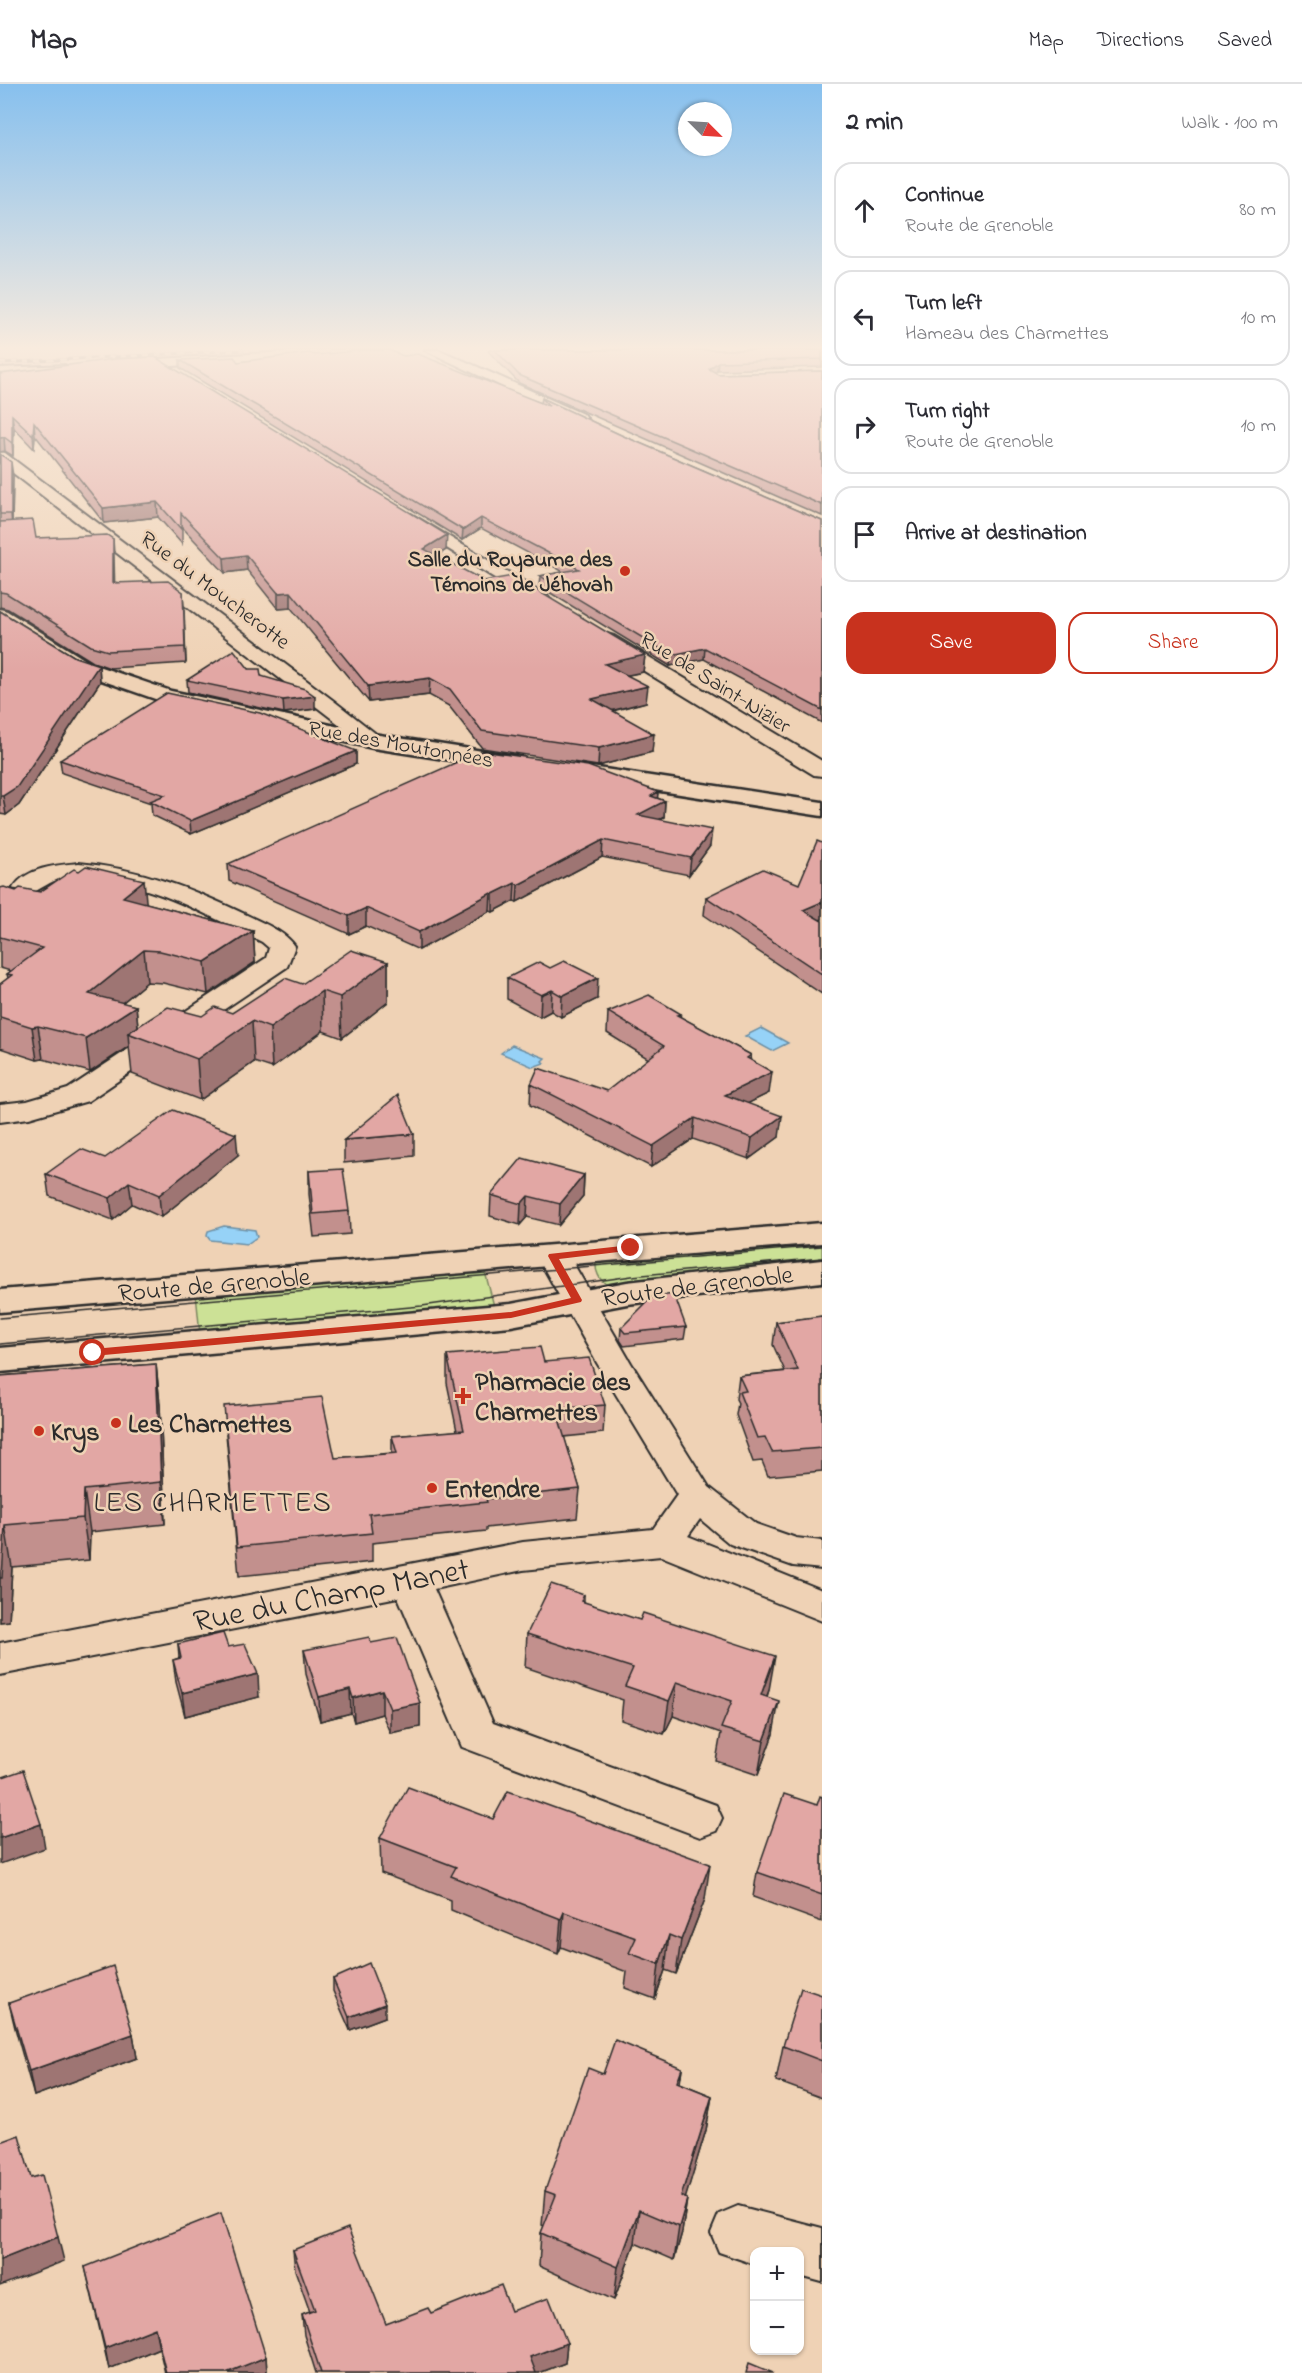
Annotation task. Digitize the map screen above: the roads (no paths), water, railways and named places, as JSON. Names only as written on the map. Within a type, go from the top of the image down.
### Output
[{"type":"main road","name":"Rue des Moutonnées","points":[[0,615],[85,668],[165,696],[373,741],[531,765]]},
{"type":"main road","points":[[562,770],[822,809]]},
{"type":"main road","name":"Route de Grenoble","points":[[0,1301],[822,1233]]},
{"type":"main road","name":"Route de Grenoble","points":[[0,1360],[186,1346],[511,1315],[577,1300],[686,1284],[822,1271]]},
{"type":"street","name":"Rue du Moucherotte","points":[[1,457],[116,545],[233,630],[373,741]]},
{"type":"street","points":[[400,512],[553,606]]},
{"type":"street","name":"Rue de Saint-Nizier","points":[[591,630],[822,770]]},
{"type":"street","points":[[0,1113],[28,1109],[78,1095],[278,962],[282,946],[263,933],[178,893],[120,874],[52,873],[25,888]]},
{"type":"street","points":[[553,1256],[614,1363],[696,1496],[743,1534],[793,1552],[822,1556]]},
{"type":"street","points":[[696,1496],[664,1542],[822,1606]]},
{"type":"street","name":"Rue du Champ Manet","points":[[0,1659],[523,1556],[664,1542]]},
{"type":"street","points":[[410,1580],[477,1735],[700,1818]]},
{"type":"street","points":[[738,2232],[822,2255]]},
{"type":"water","points":[[761,1028],[788,1043],[772,1051],[745,1036]]},
{"type":"water","points":[[512,1045],[545,1058],[542,1061],[544,1063],[533,1067],[501,1053]]},
{"type":"water","points":[[224,1226],[255,1230],[257,1237],[247,1244],[210,1240],[207,1236],[208,1231]]},
{"type":"tram line","points":[[0,1318],[822,1246]]},
{"type":"tram line","points":[[0,1344],[422,1306],[632,1276],[822,1258]]},
{"type":"place","name":"Salle du Royaume des Témoins de Jéhovah","points":[[625,571]]},
{"type":"place","name":"Pharmacie des Charmettes","points":[[463,1396]]},
{"type":"place","name":"Les Charmettes","points":[[116,1423]]},
{"type":"place","name":"Krys","points":[[39,1431]]},
{"type":"place","name":"Entendre","points":[[432,1488]]},
{"type":"district","name":"LES CHARMETTES","points":[[213,1501]]}]
